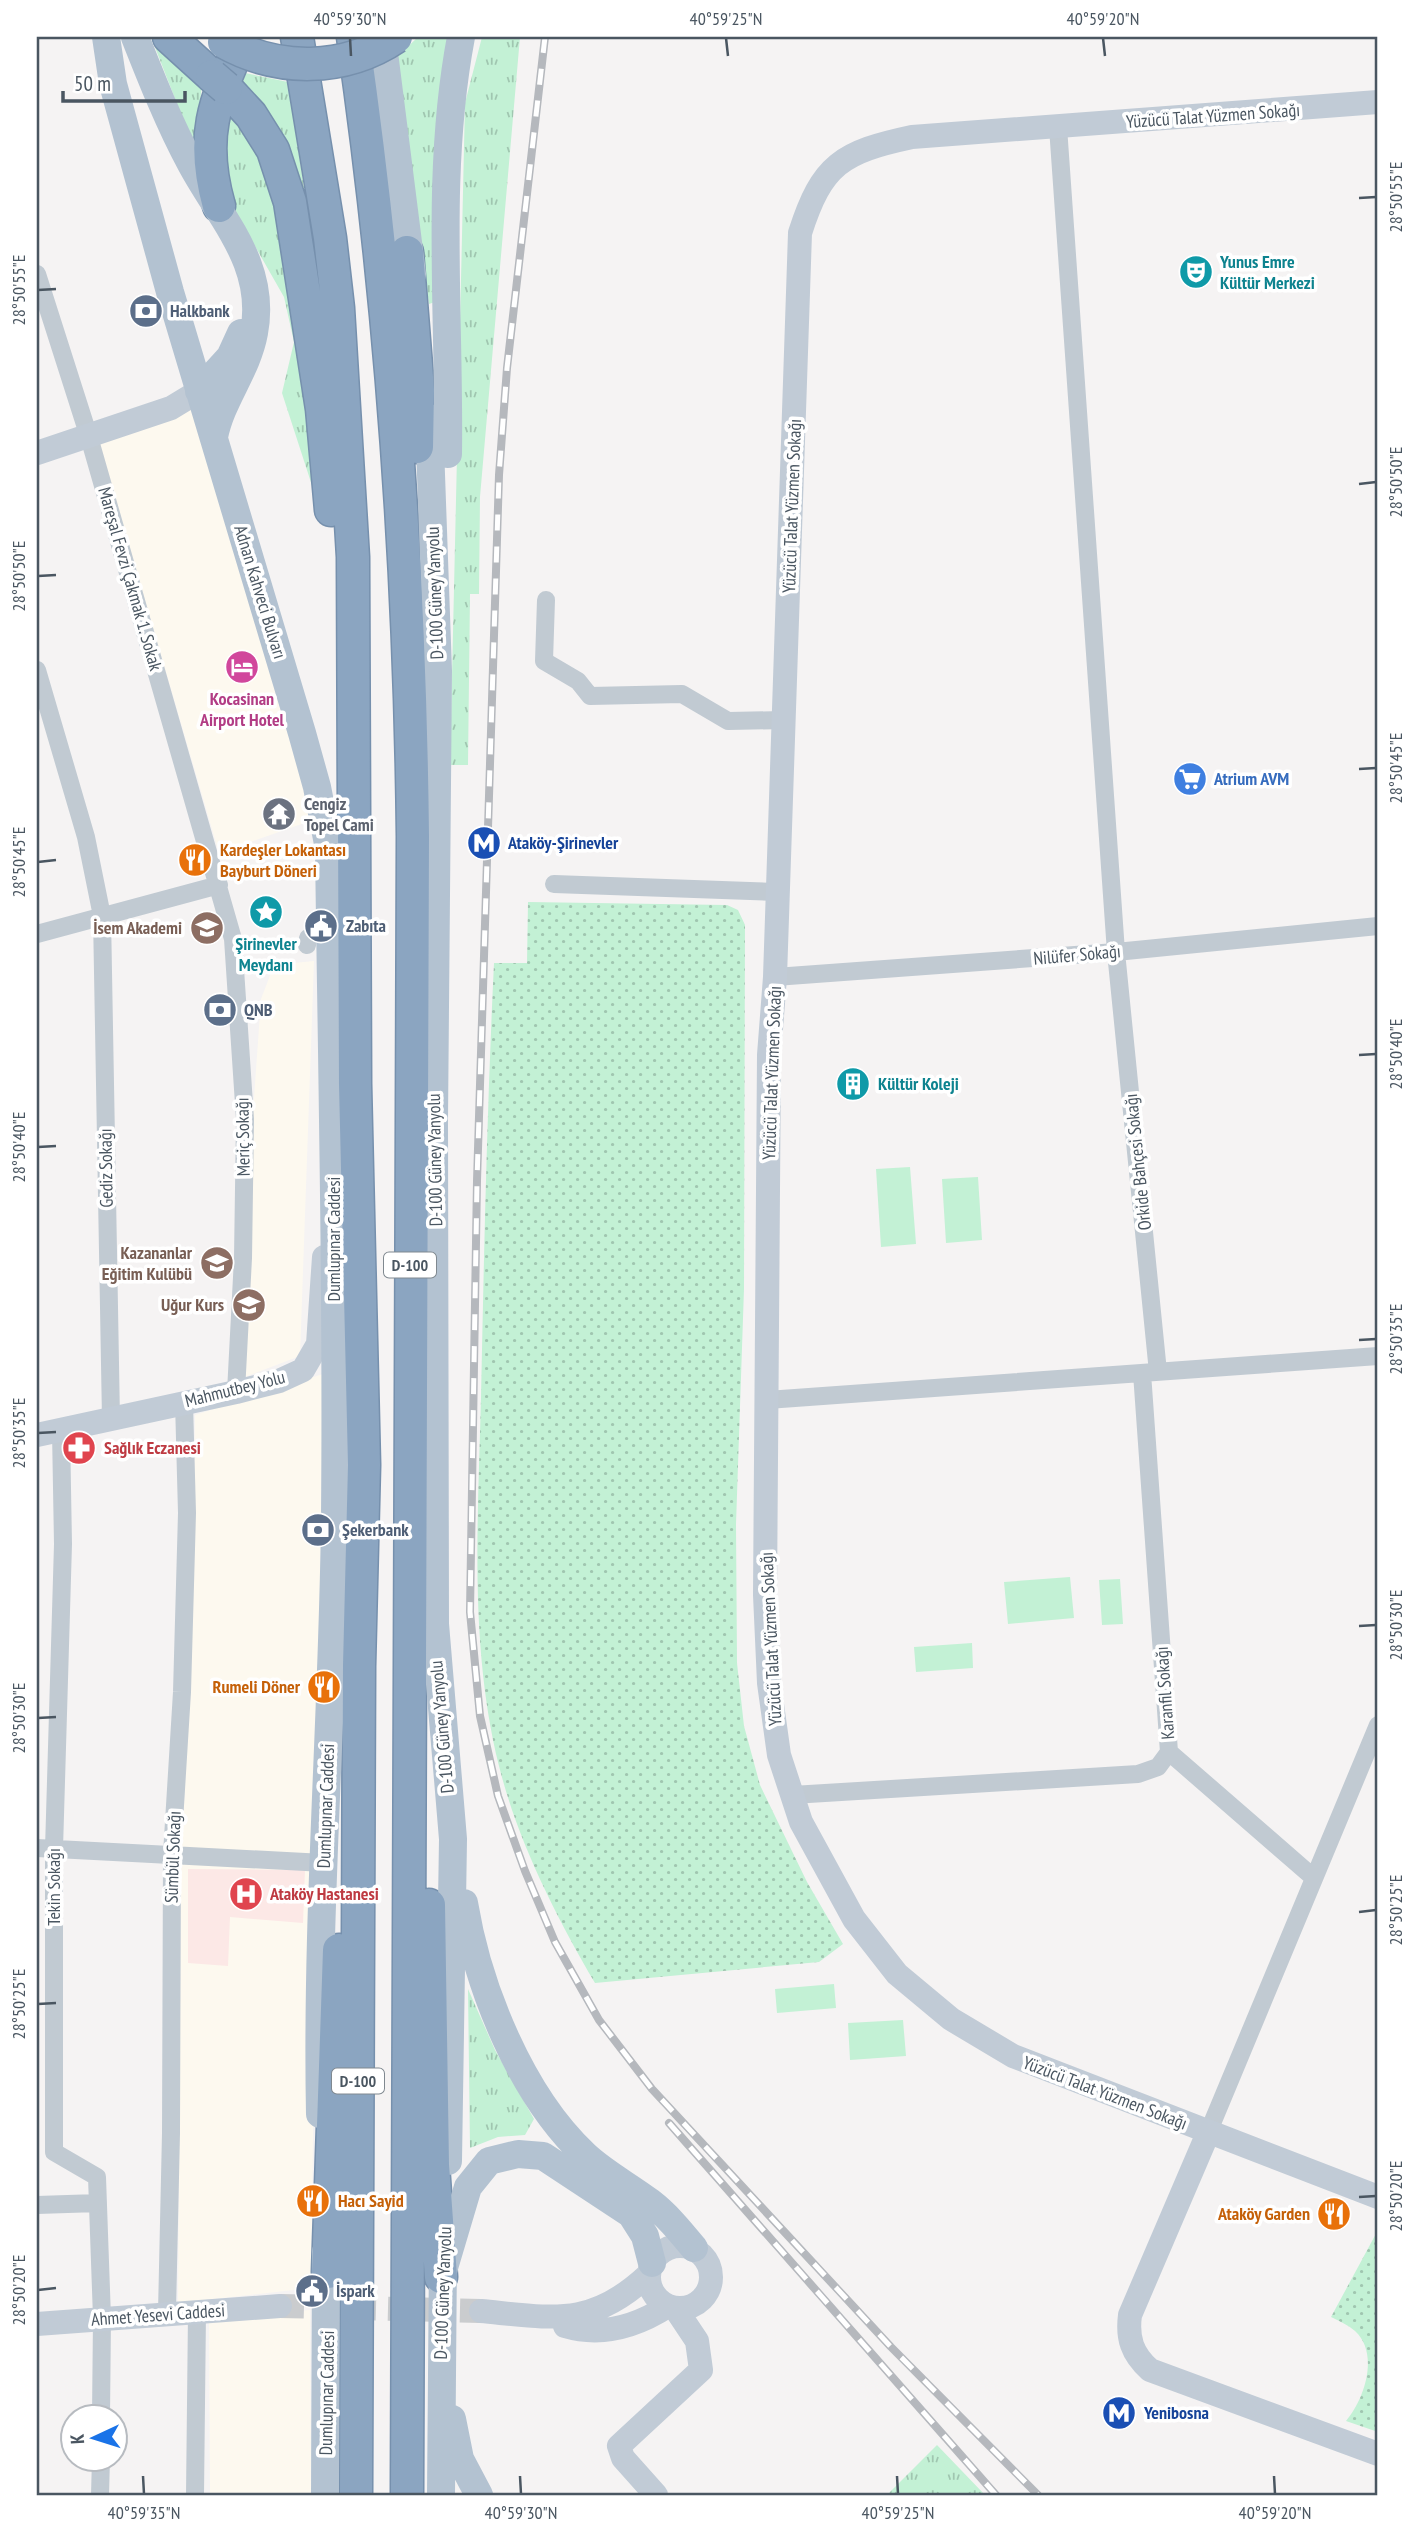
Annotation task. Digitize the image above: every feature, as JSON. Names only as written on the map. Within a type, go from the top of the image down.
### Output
[{"type":"highway","points":[[169,37],[219,82],[268,140],[290,202],[322,409],[339,610],[355,726]]},
{"type":"highway","name":"D-100","points":[[297,37],[330,238],[338,307],[353,557],[355,1084],[364,1441],[359,1666],[356,2495]]},
{"type":"highway","name":"D-100","points":[[354,37],[423,599],[413,836],[407,2495]]},
{"type":"highway","points":[[219,206],[209,158],[210,127],[228,38],[265,59],[311,64],[365,53],[396,37]]},
{"type":"highway","points":[[407,252],[418,390],[415,539],[423,599]]},
{"type":"highway","points":[[328,2272],[341,1876],[350,1732],[359,1666]]},
{"type":"highway","points":[[410,1702],[425,1809],[433,2165],[441,2277]]},
{"type":"main road","name":"Adnan Kahveci Bulvarı","points":[[106,37],[114,84],[199,391],[317,787],[329,849],[334,1158]]},
{"type":"main road","points":[[135,37],[192,167],[241,242],[257,294],[254,334],[237,383],[218,419],[214,437]]},
{"type":"main road","points":[[382,37],[407,252]]},
{"type":"main road","name":"D-100 Güney Yanyolu","points":[[441,2495],[441,2277],[447,2207],[453,1839],[435,1624],[423,599],[448,475],[448,149],[461,37]]},
{"type":"main road","points":[[199,391],[230,358],[240,334],[251,268]]},
{"type":"main road","name":"Dumlupınar Caddesi","points":[[325,2495],[328,2272],[321,2171],[319,2056],[335,1517],[334,1158]]},
{"type":"main road","points":[[453,1839],[471,1943],[484,1987],[512,2053],[552,2116],[585,2155],[652,2204],[674,2223],[694,2248]]},
{"type":"main road","points":[[441,2277],[468,2187],[489,2161],[518,2154],[543,2156],[631,2214],[645,2236],[651,2269]]},
{"type":"main road","points":[[440,2362],[460,2459],[479,2495]]},
{"type":"street","name":"Yüzücü Talat Yüzmen Sokağı","points":[[1378,102],[912,137],[866,147],[836,164],[812,195],[800,233],[775,976],[769,1055],[765,1595],[769,1683],[779,1755],[801,1822],[854,1919],[897,1974],[942,2011],[1013,2056],[1378,2197]]},
{"type":"street","name":"Orkide Bahçesi Sokağı","points":[[1058,127],[1116,952],[1150,1372]]},
{"type":"street","name":"Mareşal Fevzi Çakmak 1. Sokak","points":[[37,274],[89,437],[219,885]]},
{"type":"street","points":[[37,453],[171,408],[199,391]]},
{"type":"street","points":[[546,600],[544,661],[578,681],[590,696],[682,694],[728,721],[783,720]]},
{"type":"street","name":"Gediz Sokağı","points":[[37,670],[86,837],[102,916],[111,1419]]},
{"type":"street","points":[[554,884],[777,892]]},
{"type":"street","points":[[37,934],[219,885]]},
{"type":"street","name":"Meriç Sokağı","points":[[219,885],[233,939],[244,1119],[243,1258],[236,1392]]},
{"type":"street","name":"Nilüfer Sokağı","points":[[775,976],[1116,952],[1378,926]]},
{"type":"street","name":"Mahmutbey Yolu","points":[[37,1435],[236,1392],[279,1381],[303,1370],[317,1344],[334,1158]]},
{"type":"street","points":[[767,1400],[1378,1356]]},
{"type":"street","name":"Karanfil Sokağı","points":[[792,1795],[1138,1774],[1158,1767],[1169,1752],[1150,1372]]},
{"type":"street","name":"Sümbül Sokağı","points":[[167,2312],[172,1854],[182,1692],[187,1513],[184,1402]]},
{"type":"street","name":"Tekin Sokağı","points":[[61,1430],[63,1544],[45,1849],[54,2152],[97,2177],[102,2318],[101,2402]]},
{"type":"street","points":[[1378,1725],[1130,2315],[1130,2338],[1138,2360],[1150,2370],[1378,2454]]},
{"type":"street","points":[[1169,1752],[1314,1878]]},
{"type":"street","points":[[45,1849],[324,1863]]},
{"type":"street","points":[[37,2205],[98,2203]]},
{"type":"street","points":[[481,2311],[537,2316],[579,2316],[608,2306],[630,2293],[666,2249],[684,2245],[694,2248],[709,2263],[712,2283],[702,2300],[694,2305],[672,2307],[641,2323],[610,2329],[569,2327],[537,2316]]},
{"type":"street","points":[[651,2269],[652,2291],[672,2307],[697,2341],[701,2370],[619,2446],[623,2458],[656,2495]]},
{"type":"street","name":"Ahmet Yesevi Caddesi","points":[[37,2324],[167,2312],[280,2306]]},
{"type":"street","points":[[195,2495],[197,2312]]},
{"type":"street","points":[[100,2495],[101,2472]]},
{"type":"shaded area","points":[[192,409],[313,820],[219,853],[99,443]]},
{"type":"shaded area","points":[[314,961],[300,1356],[234,1381],[261,999],[274,965]]},
{"type":"shaded area","points":[[323,1374],[311,2288],[178,2303],[181,1872],[193,1605],[195,1415]]},
{"type":"shaded area","name":"Ataköy Hastanesi","points":[[188,1869],[305,1870],[303,1923],[230,1917],[228,1966],[188,1963]]},
{"type":"shaded area","points":[[310,2310],[311,2495],[210,2495],[209,2317]]},
{"type":"green space","points":[[151,37],[157,37],[202,84],[195,150]]},
{"type":"green space","points":[[418,37],[450,37],[435,302],[429,304],[396,58]]},
{"type":"green space","points":[[482,37],[520,37],[480,497],[479,594],[470,594],[468,765],[450,765],[465,103]]},
{"type":"green space","points":[[245,73],[288,82],[319,286],[242,87]]},
{"type":"green space","points":[[229,106],[256,142],[287,237],[318,504],[282,393],[294,342],[284,297],[227,197],[216,133]]},
{"type":"green space","points":[[528,902],[727,905],[738,910],[745,925],[744,1289],[736,1524],[737,1663],[744,1726],[760,1785],[807,1882],[843,1944],[819,1962],[595,1983],[566,1932],[527,1850],[499,1766],[483,1675],[478,1583],[488,1126],[494,963],[527,963]]},
{"type":"green space","points":[[910,1167],[916,1244],[881,1247],[876,1169]]},
{"type":"green space","points":[[978,1177],[982,1240],[946,1243],[942,1179]]},
{"type":"green space","points":[[1070,1577],[1074,1618],[1008,1624],[1004,1582]]},
{"type":"green space","points":[[1120,1579],[1123,1624],[1102,1625],[1099,1580]]},
{"type":"green space","points":[[972,1643],[973,1668],[916,1672],[914,1647]]},
{"type":"green space","points":[[834,1984],[836,2008],[777,2013],[775,1989]]},
{"type":"green space","points":[[468,1989],[495,2050],[534,2119],[525,2135],[498,2137],[470,2148]]},
{"type":"green space","points":[[903,2020],[906,2056],[850,2060],[848,2023]]},
{"type":"green space","points":[[1378,2230],[1378,2432],[1346,2421],[1359,2401],[1367,2377],[1367,2352],[1355,2331],[1331,2317]]},
{"type":"green space","points":[[937,2445],[985,2495],[887,2495]]},
{"type":"tunnel","points":[[280,2306],[481,2311]]},
{"type":"railway","points":[[545,37],[507,368],[499,475],[477,1181],[470,1612],[480,1716],[498,1796],[525,1871],[555,1942],[599,2020],[652,2089],[891,2347],[1038,2495]]},
{"type":"railway","points":[[669,2123],[996,2495]]},
{"type":"place","name":"Yunus Emre Kültür Merkezi","points":[[1196,272]]},
{"type":"place","name":"Halkbank","points":[[146,311]]},
{"type":"place","name":"Kocasinan Airport Hotel","points":[[242,667]]},
{"type":"place","name":"Atrium AVM","points":[[1190,779]]},
{"type":"place","name":"Cengiz Topel Cami","points":[[279,814]]},
{"type":"place","name":"Ataköy-Şirinevler","points":[[484,843]]},
{"type":"place","name":"Kardeşler Lokantası Bayburt Döneri","points":[[195,860]]},
{"type":"place","name":"Şirinevler Meydanı","points":[[266,912]]},
{"type":"place","name":"Zabıta","points":[[321,926]]},
{"type":"place","name":"İsem Akademi","points":[[207,928]]},
{"type":"place","name":"QNB","points":[[220,1010]]},
{"type":"place","name":"Kültür Koleji","points":[[853,1084]]},
{"type":"place","name":"Kazananlar Eğitim Kulübü","points":[[217,1263]]},
{"type":"place","name":"Uğur Kurs","points":[[249,1305]]},
{"type":"place","name":"Sağlık Eczanesi","points":[[79,1448]]},
{"type":"place","name":"Şekerbank","points":[[318,1530]]},
{"type":"place","name":"Rumeli Döner","points":[[324,1687]]},
{"type":"place","name":"Ataköy Hastanesi","points":[[246,1894]]},
{"type":"place","name":"Hacı Sayid","points":[[313,2201]]},
{"type":"place","name":"Ataköy Garden","points":[[1334,2214]]},
{"type":"place","name":"İspark","points":[[312,2291]]},
{"type":"place","name":"Yenibosna","points":[[1119,2413]]}]
